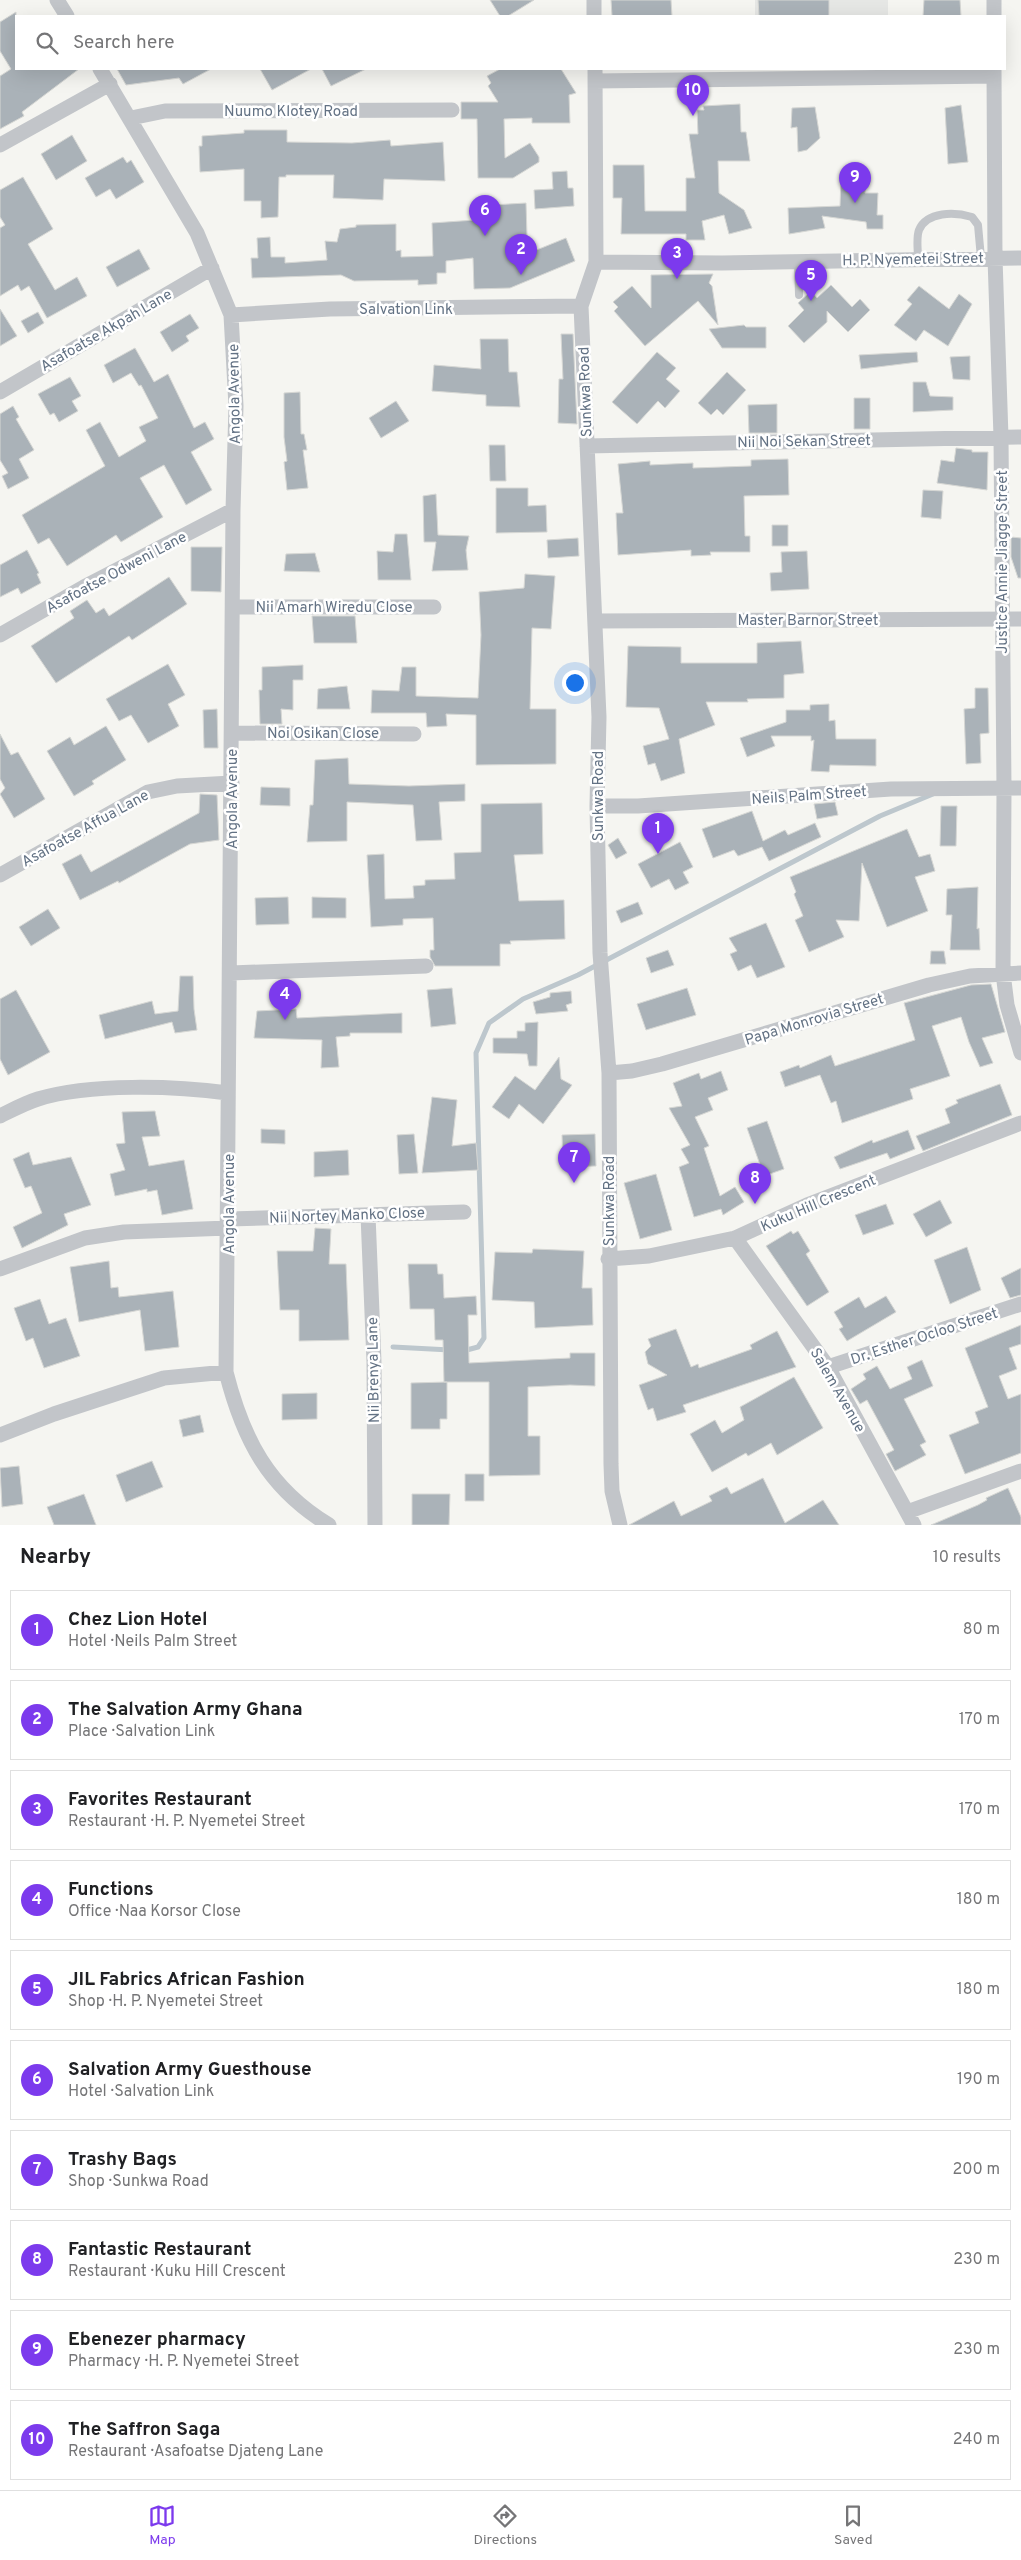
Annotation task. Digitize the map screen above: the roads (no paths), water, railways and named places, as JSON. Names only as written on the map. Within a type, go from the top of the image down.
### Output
[{"type":"street","points":[[57,0],[66,15]]},
{"type":"street","points":[[594,0],[594,15]]},
{"type":"street","points":[[994,0],[994,15]]},
{"type":"street","name":"Angola Avenue","points":[[101,70],[131,118],[197,233],[231,316],[236,406],[233,510],[231,973],[228,1093],[229,1223],[226,1372],[236,1412],[260,1460],[305,1520],[328,1525]]},
{"type":"street","points":[[595,75],[994,72]]},
{"type":"street","name":"Justice Annie Jiagge Street","points":[[994,72],[988,258],[1001,437],[1001,620],[1004,788],[1002,815],[1003,973],[1007,1005],[1021,1053]]},
{"type":"street","name":"Sunkwa Road","points":[[595,75],[596,262],[582,306],[598,717],[597,806],[600,953],[609,1073],[608,1259],[611,1464],[612,1492],[620,1525]]},
{"type":"street","points":[[0,145],[110,84]]},
{"type":"street","name":"Nuumo Klotey Road","points":[[131,118],[165,111],[452,110]]},
{"type":"street","name":"H. P. Nyemetei Street","points":[[596,262],[722,263],[918,258],[1021,258]]},
{"type":"street","name":"Asafoatse Akpah Lane","points":[[0,392],[212,268]]},
{"type":"street","name":"Salvation Link","points":[[231,316],[330,309],[582,306]]},
{"type":"street","name":"Nii Noi Sekan Street","points":[[587,446],[1021,437]]},
{"type":"street","name":"Asafoatse Odweni Lane","points":[[0,635],[84,587],[233,510]]},
{"type":"street","name":"Nii Amarh Wiredu Close","points":[[234,607],[434,607]]},
{"type":"street","name":"Master Barnor Street","points":[[595,621],[1021,619]]},
{"type":"street","name":"Noi Osikan Close","points":[[232,733],[414,734]]},
{"type":"street","name":"Asafoatse Affua Lane","points":[[0,875],[148,792],[177,786],[232,783]]},
{"type":"street","name":"Neils Palm Street","points":[[597,806],[638,806],[892,789],[1021,788]]},
{"type":"street","points":[[231,973],[426,966]]},
{"type":"street","name":"Papa Monrovia Street","points":[[609,1073],[632,1071],[662,1064],[929,985],[970,976],[1021,972]]},
{"type":"street","points":[[0,1116],[37,1099],[65,1092],[190,1088],[228,1093]]},
{"type":"street","name":"Kuku Hill Crescent","points":[[608,1259],[649,1256],[735,1238],[807,1205],[1021,1123]]},
{"type":"street","name":"Nii Nortey Manko Close","points":[[0,1269],[85,1238],[124,1232],[229,1223],[464,1212]]},
{"type":"street","name":"Nii Brenya Lane","points":[[368,1215],[374,1362],[375,1525]]},
{"type":"street","name":"Salem Avenue","points":[[735,1238],[828,1367],[910,1519]]},
{"type":"street","name":"Dr. Esther Ocloo Street","points":[[828,1367],[1021,1304]]},
{"type":"street","points":[[0,1434],[164,1378],[226,1372]]},
{"type":"street","points":[[910,1519],[1021,1471]]},
{"type":"lane","points":[[918,258],[918,232],[924,222],[934,216],[962,214],[972,217],[978,225],[988,258]]},
{"type":"lane","points":[[798,261],[799,295]]},
{"type":"waterway","points":[[463,1351],[478,1347],[484,1338],[476,1053],[489,1023],[523,999],[578,975],[880,816],[933,794]]},
{"type":"waterway","points":[[393,1347],[450,1350]]},
{"type":"place","name":"The Saffron Saga","points":[[693,116]]},
{"type":"place","name":"Ebenezer pharmacy","points":[[855,203]]},
{"type":"place","name":"Salvation Army Guesthouse","points":[[485,236]]},
{"type":"place","name":"The Salvation Army Ghana","points":[[521,275]]},
{"type":"place","name":"Favorites Restaurant","points":[[677,279]]},
{"type":"place","name":"JIL Fabrics African Fashion","points":[[811,301]]},
{"type":"place","name":"Chez Lion Hotel","points":[[658,854]]},
{"type":"place","name":"Functions","points":[[285,1020]]},
{"type":"place","name":"Trashy Bags","points":[[574,1183]]},
{"type":"place","name":"Fantastic Restaurant","points":[[755,1204]]}]
